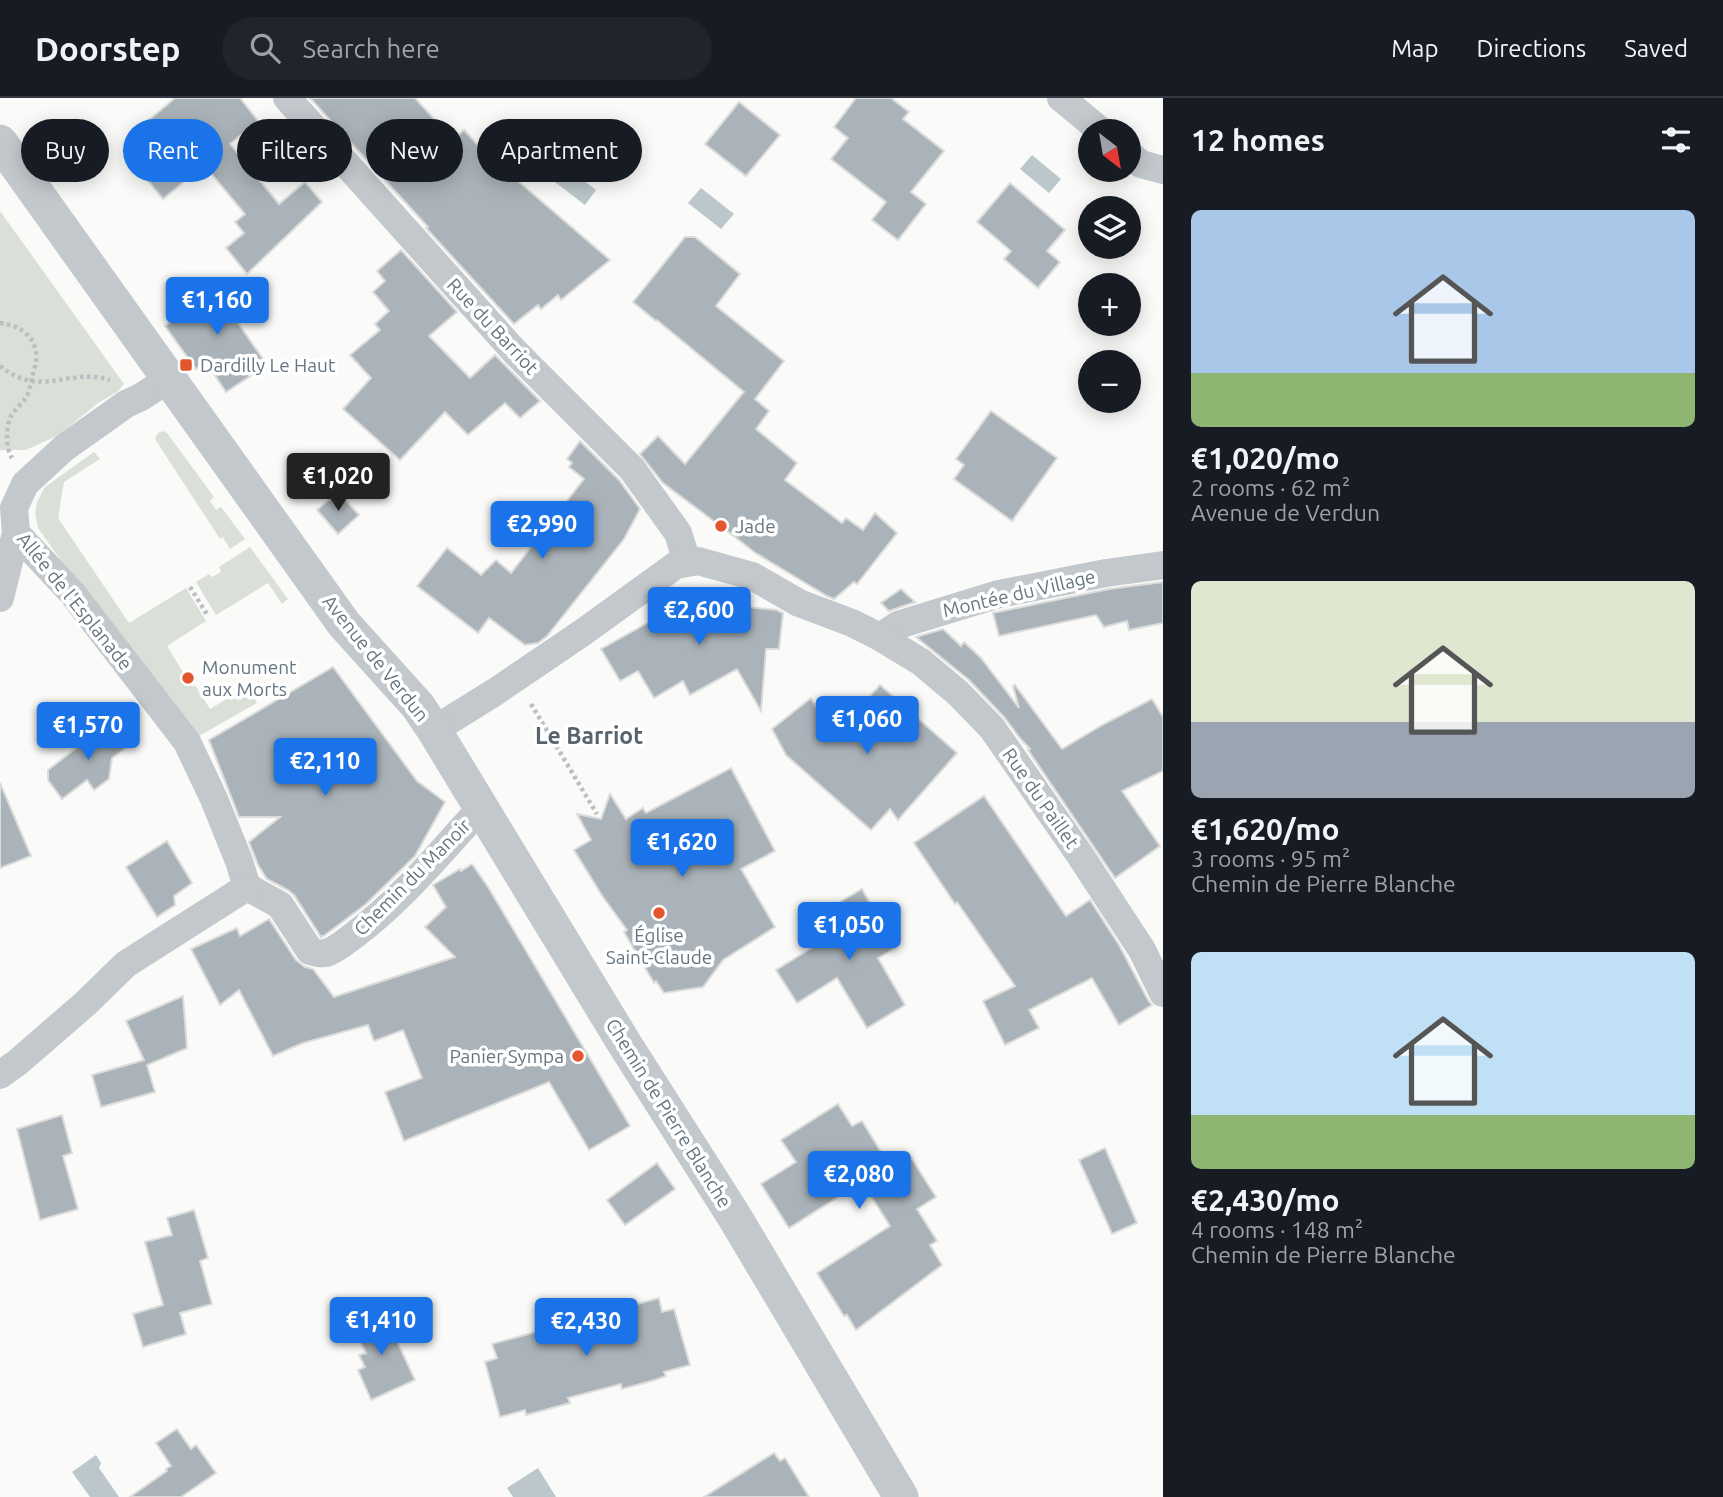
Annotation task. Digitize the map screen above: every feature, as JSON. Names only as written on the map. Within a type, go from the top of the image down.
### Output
[{"type":"street","name":"Rue du Barriot","points":[[287,98],[515,352],[632,469],[678,533],[687,562]]},
{"type":"street","points":[[1060,98],[1086,119]]},
{"type":"street","name":"Avenue de Verdun","points":[[0,142],[344,624],[418,706],[434,730]]},
{"type":"street","points":[[1141,164],[1163,170]]},
{"type":"street","name":"Allée de l'Esplanade","points":[[170,378],[125,404],[64,448],[26,484],[14,508],[16,533],[73,594],[187,742],[239,860],[236,894]]},
{"type":"street","points":[[0,598],[16,533]]},
{"type":"street","name":"Rue du Paillet","points":[[687,562],[698,561],[752,576],[799,603],[852,623],[921,662],[958,694],[992,728],[1080,855],[1142,950],[1163,993]]},
{"type":"street","points":[[434,730],[572,640],[676,565],[687,562]]},
{"type":"street","name":"Montée du Village","points":[[880,638],[898,625],[999,594],[1105,573],[1163,565]]},
{"type":"street","name":"Chemin de Pierre Blanche","points":[[434,730],[624,1044],[734,1216],[901,1497]]},
{"type":"street","name":"Chemin du Manoir","points":[[236,894],[280,905],[310,951],[326,953],[371,923],[482,807]]},
{"type":"street","points":[[0,1075],[106,986],[126,964],[236,894]]},
{"type":"path","points":[[0,323],[21,329],[32,339],[36,350],[29,390],[12,414],[8,431],[8,451],[26,484]]},
{"type":"path","points":[[0,366],[31,382],[92,376],[116,382]]},
{"type":"path","points":[[190,587],[208,616]]},
{"type":"path","points":[[529,701],[597,814]]},
{"type":"shaded area","points":[[1032,155],[1061,179],[1049,193],[1020,169]]},
{"type":"shaded area","points":[[555,182],[586,182],[596,190],[585,205]]},
{"type":"shaded area","points":[[701,188],[734,214],[721,229],[688,203]]},
{"type":"shaded area","points":[[0,211],[124,384],[59,435],[26,450],[0,450]]},
{"type":"shaded area","points":[[163,431],[214,497],[210,501],[216,510],[221,507],[245,539],[230,549],[223,537],[220,539],[155,439],[158,433]]},
{"type":"shaded area","points":[[94,452],[100,459],[64,482],[58,518],[129,623],[186,588],[206,621],[167,646],[192,687],[195,685],[210,709],[247,687],[257,703],[199,736],[81,589],[38,528],[35,513],[45,487]]},
{"type":"shaded area","points":[[250,547],[288,599],[282,604],[268,583],[216,615],[196,582],[209,574],[212,577],[221,572],[219,567]]},
{"type":"shaded area","points":[[96,1455],[101,1463],[99,1468],[119,1497],[90,1497],[72,1472]]},
{"type":"shaded area","points":[[538,1468],[556,1497],[513,1497],[507,1488]]},
{"type":"building","points":[[175,98],[240,98],[256,119],[237,119],[237,138],[230,144],[237,153],[237,182],[261,182],[279,204],[305,182],[322,202],[247,274],[226,248],[244,233],[235,222],[245,214],[218,182],[223,182],[223,119],[150,119]]},
{"type":"building","points":[[310,98],[415,98],[434,119],[366,119],[366,159],[352,144],[352,119],[329,119]]},
{"type":"building","points":[[856,98],[891,98],[909,112],[903,119],[944,151],[911,192],[926,204],[898,240],[872,220],[886,202],[831,159],[848,138],[834,127]]},
{"type":"building","points":[[739,102],[780,135],[746,176],[705,144]]},
{"type":"building","points":[[464,130],[477,144],[477,182],[519,182],[610,260],[561,300],[558,295],[541,309],[538,305],[514,324],[426,228],[428,227],[387,182],[463,182]]},
{"type":"building","points":[[149,182],[184,182],[163,199]]},
{"type":"building","points":[[1010,183],[1065,230],[1047,251],[1060,262],[1038,288],[1004,259],[1011,251],[977,222]]},
{"type":"building","points":[[685,237],[695,237],[740,274],[716,306],[784,361],[755,399],[769,411],[756,429],[797,463],[785,480],[842,523],[846,518],[863,530],[875,513],[897,533],[857,584],[854,582],[834,599],[754,552],[663,483],[640,454],[658,436],[685,464],[744,392],[633,302]]},
{"type":"building","points":[[401,250],[457,312],[429,336],[470,378],[495,355],[540,401],[520,418],[505,403],[468,435],[445,412],[400,460],[343,409],[371,378],[350,355],[380,330],[375,324],[389,311],[373,292],[385,281],[377,271]]},
{"type":"building","points":[[223,280],[245,311],[234,317],[267,365],[226,392],[206,362],[196,369],[165,326]]},
{"type":"building","points":[[991,411],[1057,458],[1012,521],[954,479],[964,465],[956,459]]},
{"type":"building","points":[[580,441],[619,480],[640,509],[624,539],[547,636],[538,643],[525,645],[489,618],[478,633],[417,586],[447,548],[481,575],[496,560],[511,573],[584,479],[569,467],[572,463],[567,459]]},
{"type":"building","points":[[338,492],[359,515],[338,534],[317,510]]},
{"type":"building","points":[[1163,582],[1163,623],[1129,630],[1127,621],[1104,627],[1096,615],[999,636],[993,613],[1109,589]]},
{"type":"building","points":[[901,589],[915,602],[889,611],[881,603]]},
{"type":"building","points":[[687,601],[777,610],[783,613],[779,649],[766,649],[761,711],[737,669],[690,695],[683,681],[654,698],[638,671],[620,681],[601,649]]},
{"type":"building","points":[[943,629],[961,646],[964,642],[981,658],[1019,708],[1013,686],[1015,685],[1062,749],[1152,699],[1163,717],[1163,771],[1122,791],[1160,846],[1115,878],[1028,750],[1030,749],[1004,717],[969,680],[916,637]]},
{"type":"building","points":[[333,667],[417,781],[445,802],[415,856],[366,904],[321,937],[294,895],[267,879],[249,842],[280,817],[239,817],[209,740]]},
{"type":"building","points":[[880,685],[957,753],[898,820],[890,809],[871,830],[786,755],[772,729],[811,698],[833,738]]},
{"type":"building","points":[[110,722],[128,746],[112,758],[109,779],[94,790],[87,780],[62,799],[48,780],[48,770]]},
{"type":"building","points":[[731,768],[775,851],[741,869],[775,927],[723,960],[703,987],[664,993],[656,981],[654,983],[624,932],[627,930],[574,850],[591,840],[577,814],[601,819],[610,794],[626,819],[643,808],[646,813]]},
{"type":"building","points":[[0,783],[31,856],[0,868]]},
{"type":"building","points":[[984,796],[1066,916],[1090,900],[1152,1005],[1119,1025],[1092,978],[1029,1010],[1039,1028],[1005,1045],[983,1001],[1015,986],[914,843]]},
{"type":"building","points":[[167,841],[192,883],[174,896],[175,905],[157,917],[126,867]]},
{"type":"building","points":[[472,864],[630,1126],[589,1150],[549,1082],[404,1141],[385,1092],[422,1078],[403,1030],[374,1041],[368,1025],[303,1043],[273,1056],[239,990],[220,1005],[191,949],[237,928],[240,936],[269,919],[296,960],[313,969],[334,997],[455,957],[425,927],[446,907],[433,885]]},
{"type":"building","points":[[862,889],[895,948],[878,958],[905,1005],[867,1028],[837,978],[797,1003],[776,970],[841,930],[828,909]]},
{"type":"building","points":[[183,996],[187,1048],[147,1065],[155,1092],[101,1107],[92,1075],[144,1060],[126,1021]]},
{"type":"building","points":[[838,1104],[852,1126],[862,1121],[889,1165],[908,1153],[936,1197],[917,1209],[937,1241],[930,1245],[942,1265],[856,1330],[817,1273],[890,1226],[862,1182],[789,1228],[761,1184],[796,1162],[781,1140]]},
{"type":"building","points":[[62,1115],[72,1153],[63,1156],[78,1209],[40,1220],[17,1129]]},
{"type":"building","points":[[1105,1148],[1137,1223],[1112,1234],[1079,1160]]},
{"type":"building","points":[[657,1163],[675,1189],[625,1225],[607,1200]]},
{"type":"building","points":[[194,1210],[208,1258],[200,1261],[212,1304],[180,1313],[186,1334],[143,1347],[133,1314],[163,1305],[145,1242],[172,1235],[167,1218]]},
{"type":"building","points":[[659,1298],[662,1312],[674,1309],[690,1365],[664,1372],[666,1376],[655,1380],[622,1389],[621,1384],[568,1398],[570,1403],[526,1415],[525,1410],[500,1417],[485,1362],[497,1358],[492,1344]]},
{"type":"building","points":[[383,1311],[415,1380],[371,1400],[358,1370],[365,1367],[359,1355],[366,1353],[352,1325]]},
{"type":"building","points":[[177,1429],[191,1449],[196,1445],[216,1473],[181,1497],[130,1497],[171,1466],[156,1443]]},
{"type":"building","points":[[774,1453],[780,1461],[785,1458],[809,1497],[704,1497]]},
{"type":"place","name":"Dardilly Le Haut","points":[[186,365]]},
{"type":"place","name":"Jade","points":[[721,526]]},
{"type":"place","name":"Monument aux Morts","points":[[188,678]]},
{"type":"place","name":"Église Saint-Claude","points":[[659,913]]},
{"type":"place","name":"Panier Sympa","points":[[578,1056]]},
{"type":"district","name":"Le Barriot","points":[[589,735]]}]
